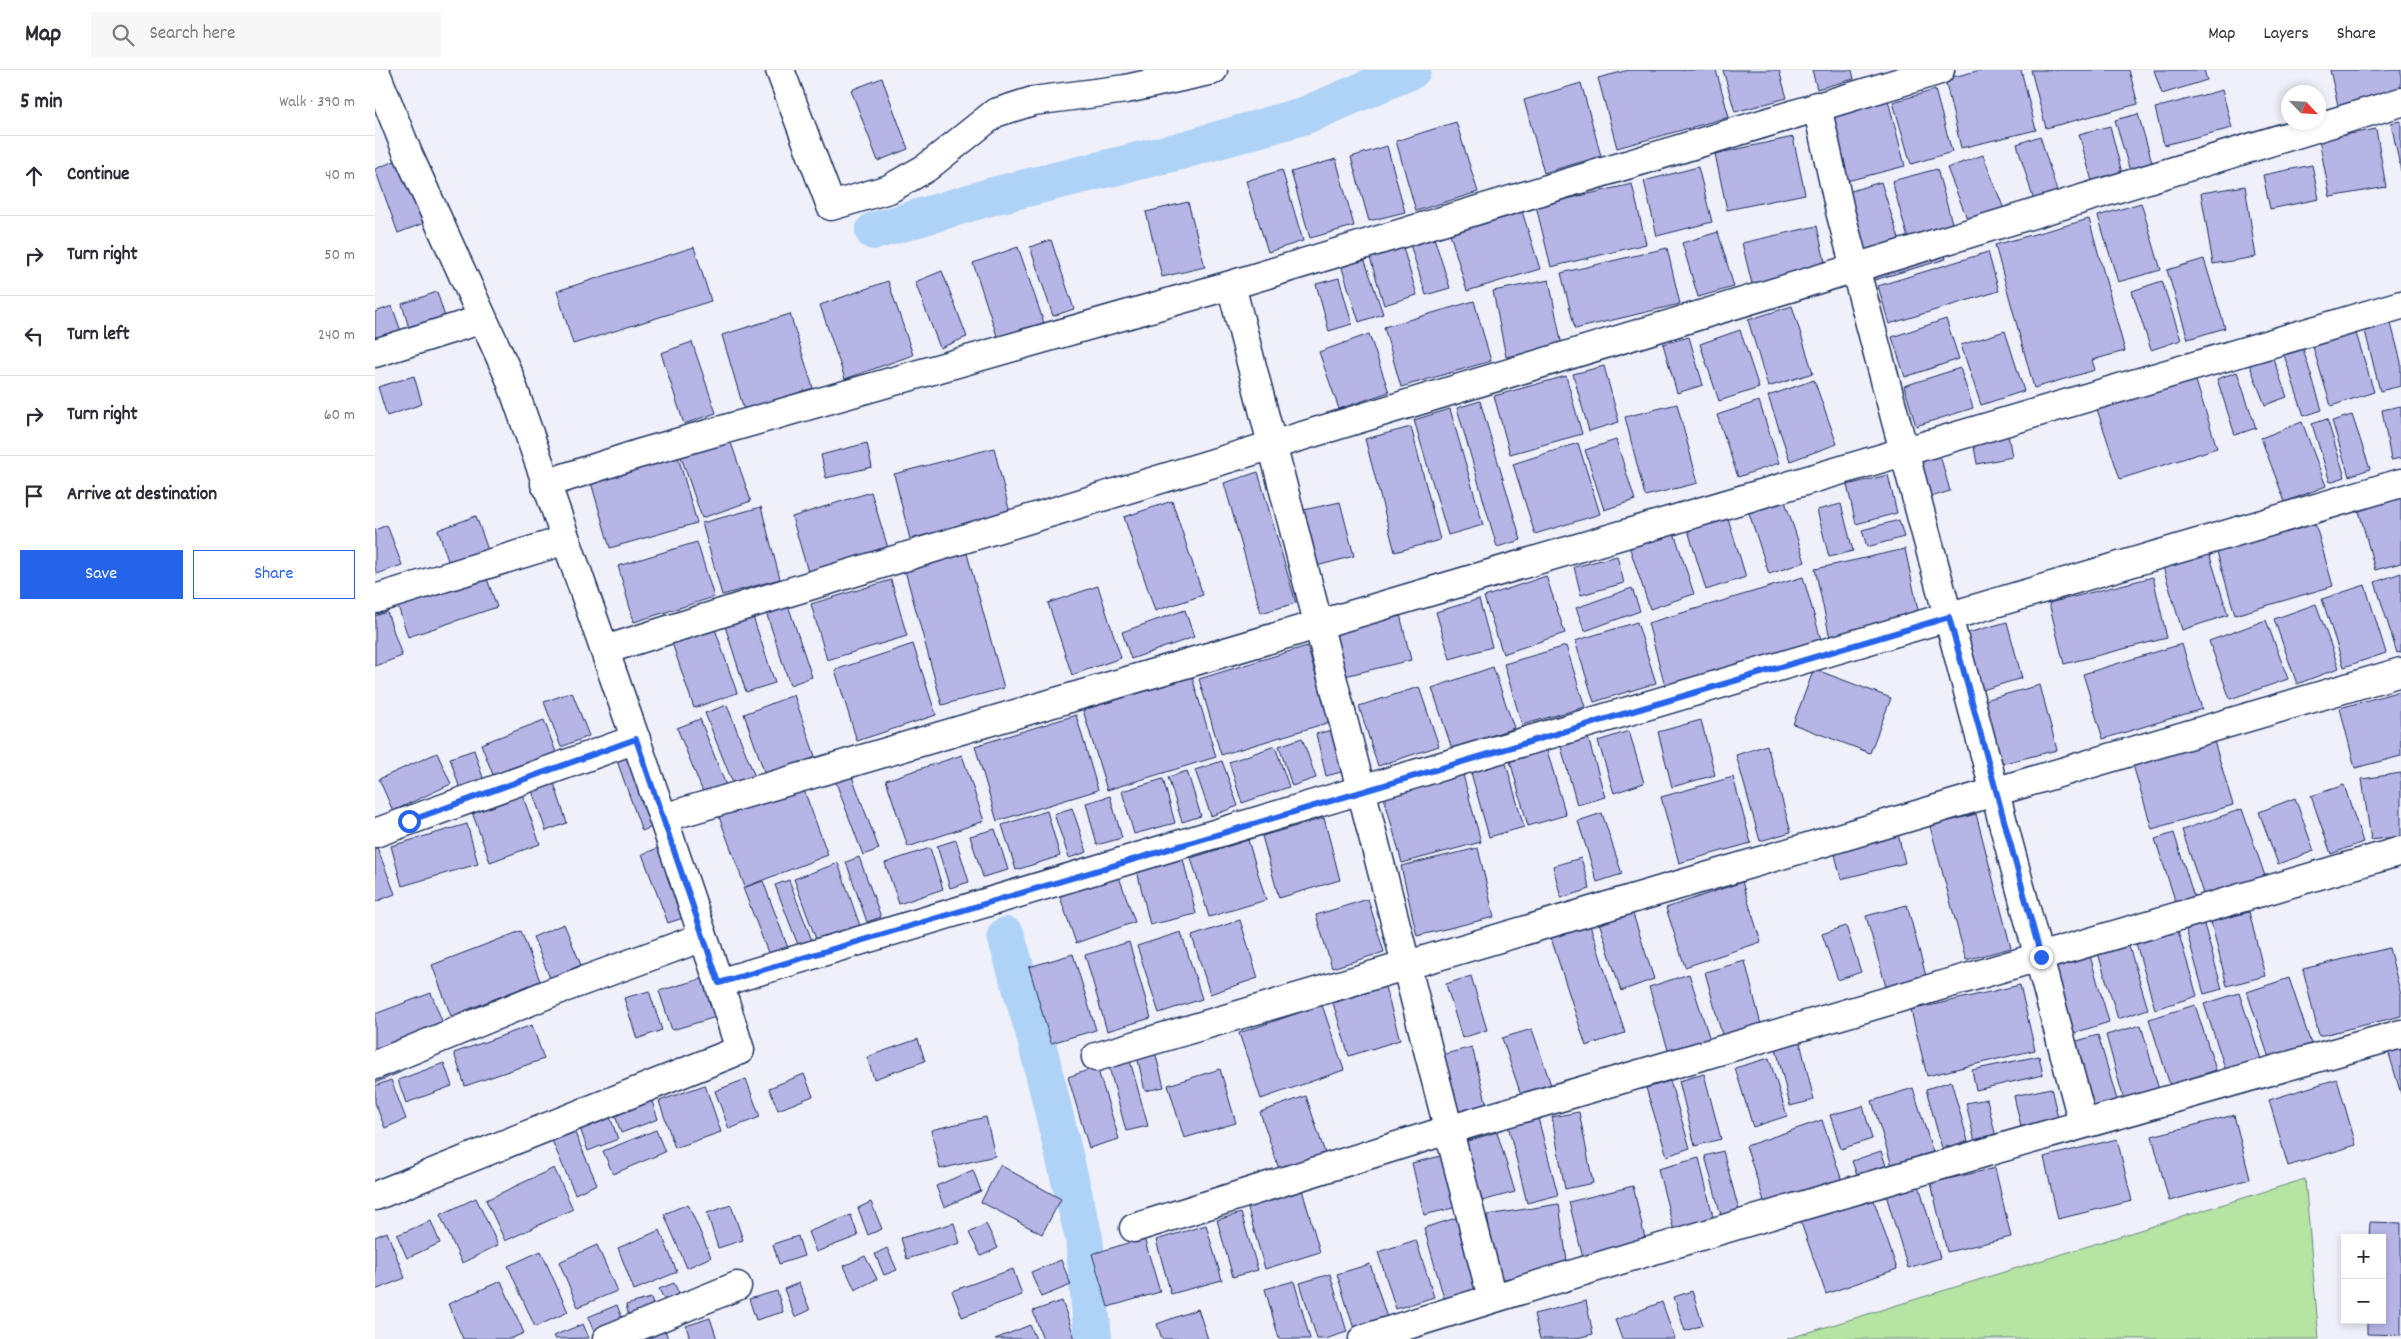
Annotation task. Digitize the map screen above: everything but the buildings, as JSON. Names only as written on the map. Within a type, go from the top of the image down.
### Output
[{"type":"street","points":[[780,70],[831,206],[889,189],[925,168],[995,113],[1033,101],[1126,89],[1213,70]]},
{"type":"street","points":[[545,484],[638,454],[1231,285],[1940,70]]},
{"type":"street","points":[[375,71],[381,102],[408,154],[509,376],[545,484],[636,739],[740,1050],[375,1196]]},
{"type":"street","points":[[605,650],[2401,102]]},
{"type":"street","points":[[1817,106],[1856,268],[2041,957],[2083,1123]]},
{"type":"street","points":[[1231,285],[1492,1298]]},
{"type":"street","points":[[663,818],[2401,305]]},
{"type":"street","points":[[375,353],[483,319]]},
{"type":"street","points":[[719,983],[1361,790],[2401,484]]},
{"type":"street","points":[[375,600],[566,540]]},
{"type":"street","points":[[1096,1057],[2401,672]]},
{"type":"street","points":[[375,833],[636,739]]},
{"type":"street","points":[[1134,1228],[1448,1130],[2401,851]]},
{"type":"street","points":[[375,1065],[550,993],[703,937]]},
{"type":"street","points":[[1363,1339],[1492,1298],[2083,1123],[2401,1034]]},
{"type":"street","points":[[607,1339],[737,1286]]},
{"type":"green space","points":[[2305,1179],[2319,1339],[1787,1339]]},
{"type":"waterway","points":[[874,231],[993,196],[1180,151],[1306,115],[1412,70]]},
{"type":"waterway","points":[[1006,936],[1035,1035],[1084,1238],[1093,1339]]},
{"type":"route","points":[[409,821],[636,739],[719,983],[1361,790],[1949,617],[2041,957]]}]
